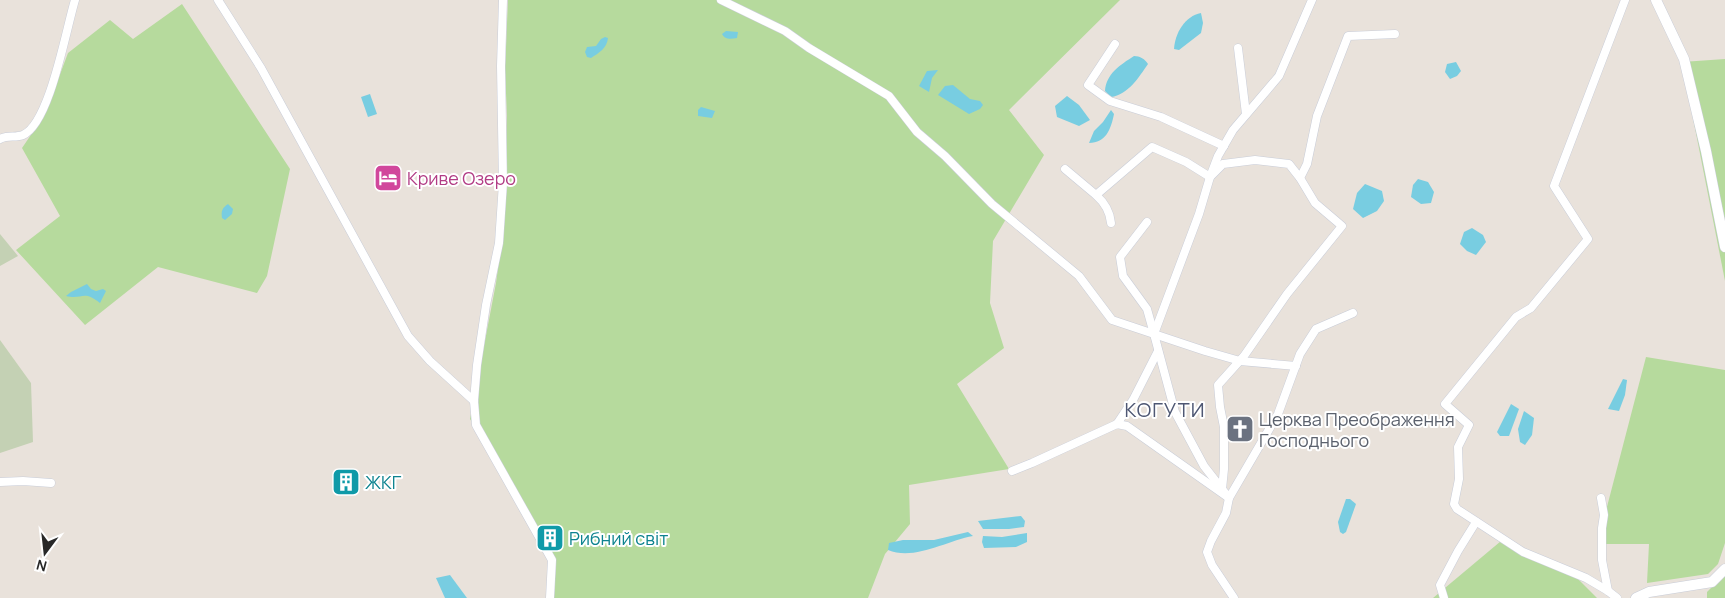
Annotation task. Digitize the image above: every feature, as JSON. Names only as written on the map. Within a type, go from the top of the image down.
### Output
[{"type":"street","points":[[2,136],[22,135],[35,125],[54,82],[75,0]]},
{"type":"street","points":[[218,0],[264,66],[408,336],[430,362],[474,401]]},
{"type":"street","points":[[504,0],[501,66],[503,183],[499,243],[486,306],[474,401],[476,425],[552,560],[550,598]]},
{"type":"street","points":[[721,0],[785,31],[809,48],[889,96],[917,132],[945,156],[992,204],[1079,276],[1112,320],[1240,360],[1296,366]]},
{"type":"street","points":[[1154,334],[1199,214],[1210,177],[1224,146],[1233,130],[1279,76],[1312,0]]},
{"type":"street","points":[[1617,598],[1586,578],[1523,552],[1457,509],[1454,504],[1459,479],[1458,447],[1469,425],[1445,404],[1516,317],[1531,308],[1588,239],[1554,186],[1625,0]]},
{"type":"street","points":[[1656,0],[1684,59],[1706,151],[1725,247]]},
{"type":"street","points":[[1300,178],[1307,164],[1317,116],[1348,36],[1394,34]]},
{"type":"street","points":[[1115,44],[1088,86],[1110,101],[1161,117],[1224,146]]},
{"type":"street","points":[[1238,48],[1246,114]]},
{"type":"street","points":[[1096,196],[1152,147],[1186,162],[1210,177]]},
{"type":"street","points":[[1210,177],[1223,164],[1255,160],[1289,164],[1315,203],[1342,226],[1287,294],[1240,360],[1218,385],[1224,427],[1222,489]]},
{"type":"street","points":[[1065,169],[1104,203],[1110,215],[1111,223]]},
{"type":"street","points":[[1147,222],[1120,257],[1123,276],[1147,309],[1175,412],[1204,466],[1229,498]]},
{"type":"street","points":[[1234,598],[1212,565],[1207,552],[1211,541],[1226,513],[1229,498],[1278,414],[1300,354],[1316,330],[1353,313]]},
{"type":"street","points":[[1012,471],[1117,424],[1133,400],[1158,351]]},
{"type":"street","points":[[1117,424],[1127,426],[1229,498]]},
{"type":"street","points":[[0,482],[51,483]]},
{"type":"street","points":[[1601,498],[1604,515],[1602,560],[1608,591]]},
{"type":"street","points":[[1444,598],[1440,585],[1476,522]]},
{"type":"street","points":[[1636,598],[1649,592],[1712,582],[1725,569]]},
{"type":"green space","points":[[508,0],[1120,0],[1009,110],[1044,155],[993,241],[990,303],[1004,348],[957,384],[1009,469],[909,485],[910,524],[885,554],[868,598],[551,598],[552,553],[470,419],[496,283],[504,224],[507,116],[505,70]]},
{"type":"green space","points":[[182,4],[290,169],[267,276],[257,293],[158,267],[85,325],[16,250],[60,216],[22,148],[37,126],[53,93],[68,53],[110,20],[133,39]]},
{"type":"green space","points":[[1725,59],[1725,281],[1682,62]]},
{"type":"green space","points":[[0,234],[18,256],[0,266]]},
{"type":"green space","points":[[0,340],[31,383],[33,442],[0,453]]},
{"type":"green space","points":[[1646,357],[1725,370],[1725,543],[1718,564],[1708,574],[1647,583],[1649,544],[1604,544],[1602,526]]},
{"type":"green space","points":[[1501,541],[1572,573],[1597,598],[1433,598]]},
{"type":"green space","points":[[1725,574],[1725,598],[1707,598],[1707,592]]},
{"type":"water","points":[[1201,13],[1203,23],[1201,33],[1179,50],[1174,49],[1176,37],[1182,26],[1190,18]]},
{"type":"water","points":[[726,31],[738,32],[737,38],[726,38],[722,34]]},
{"type":"water","points":[[605,37],[608,38],[602,50],[591,58],[587,57],[585,52],[587,47],[596,46]]},
{"type":"water","points":[[1134,56],[1142,58],[1148,64],[1128,89],[1117,96],[1111,97],[1105,91],[1108,80],[1119,67]]},
{"type":"water","points":[[1456,62],[1461,71],[1457,76],[1450,79],[1445,72],[1447,64]]},
{"type":"water","points":[[938,70],[932,78],[929,92],[919,86],[927,71]]},
{"type":"water","points":[[953,85],[970,99],[980,101],[983,105],[980,109],[969,114],[938,95],[945,86]]},
{"type":"water","points":[[370,94],[377,114],[368,117],[361,97]]},
{"type":"water","points":[[1067,96],[1079,105],[1090,120],[1079,126],[1057,117],[1055,106]]},
{"type":"water","points":[[701,107],[715,111],[712,118],[698,116],[698,110]]},
{"type":"water","points":[[1111,110],[1114,114],[1107,134],[1100,141],[1089,143],[1094,131]]},
{"type":"water","points":[[1418,179],[1428,182],[1434,192],[1431,203],[1421,204],[1411,197],[1413,185]]},
{"type":"water","points":[[1365,184],[1382,191],[1384,201],[1377,211],[1363,218],[1353,209],[1357,193]]},
{"type":"water","points":[[228,204],[233,209],[232,214],[225,220],[222,218],[222,212],[223,208]]},
{"type":"water","points":[[1472,228],[1483,235],[1486,242],[1476,255],[1467,251],[1460,244],[1464,232]]},
{"type":"water","points":[[87,284],[96,291],[103,289],[106,291],[100,303],[86,296],[66,296],[71,292]]},
{"type":"water","points":[[1623,379],[1627,380],[1625,395],[1619,411],[1608,409]]},
{"type":"water","points":[[1511,404],[1519,409],[1509,436],[1500,436],[1497,432]]},
{"type":"water","points":[[1524,411],[1534,418],[1532,435],[1525,445],[1520,442],[1518,429]]},
{"type":"water","points":[[1346,499],[1350,499],[1356,504],[1346,532],[1343,534],[1340,532],[1338,522]]},
{"type":"water","points":[[1021,516],[1025,521],[1024,527],[1009,529],[983,529],[978,521]]},
{"type":"water","points":[[968,532],[973,536],[919,552],[898,553],[888,550],[889,543],[903,540],[934,540]]},
{"type":"water","points":[[1027,533],[1027,542],[1016,547],[984,548],[982,542],[983,536],[1002,537]]},
{"type":"water","points":[[450,575],[467,598],[445,598],[436,578]]},
{"type":"place","name":"Криве Озеро","points":[[388,178]]},
{"type":"place","name":"Церква Преображення Господнього","points":[[1240,429]]},
{"type":"place","name":"ЖКГ","points":[[346,482]]},
{"type":"place","name":"Рибний світ","points":[[550,538]]},
{"type":"district","name":"КОГУТИ","points":[[1165,409]]}]
